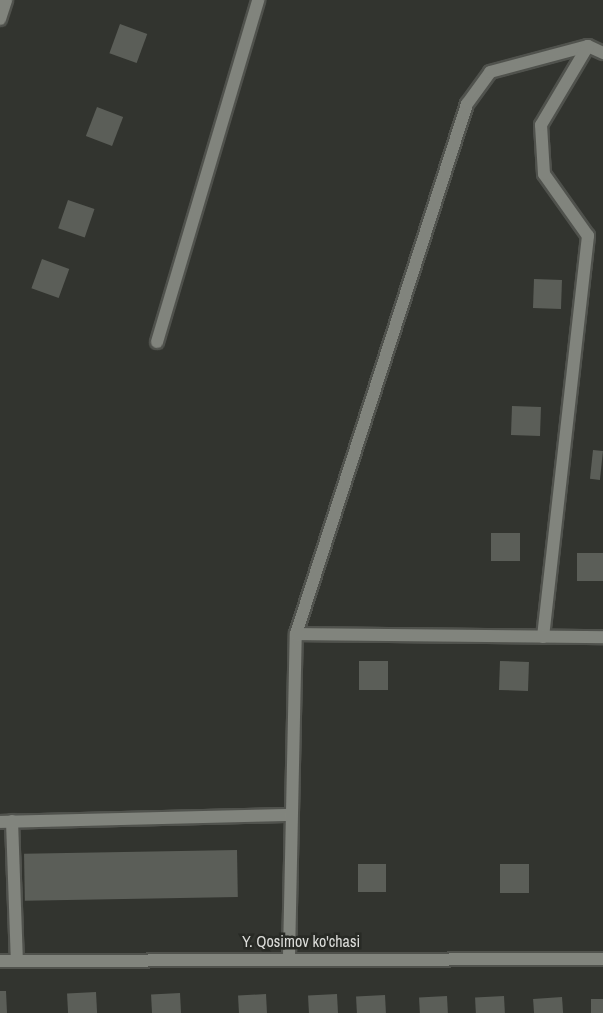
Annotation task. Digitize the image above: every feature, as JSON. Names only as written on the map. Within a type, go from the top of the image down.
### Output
[{"type":"street","points":[[0,19],[6,0]]},
{"type":"street","points":[[157,342],[258,0]]},
{"type":"street","points":[[543,637],[588,236],[544,174],[541,125],[588,46]]},
{"type":"street","points":[[289,956],[290,815],[296,634],[467,104],[490,72],[588,46],[603,53]]},
{"type":"street","points":[[296,634],[603,638]]},
{"type":"street","points":[[17,961],[6,822],[290,815]]},
{"type":"street","name":"Y. Qosimov ko'chasi","points":[[0,961],[289,956],[603,959]]},
{"type":"building","points":[[120,24],[147,34],[137,63],[109,53]]},
{"type":"building","points":[[97,107],[123,117],[112,146],[86,136]]},
{"type":"building","points":[[68,200],[94,209],[85,237],[58,228]]},
{"type":"building","points":[[42,259],[69,269],[59,298],[31,288]]},
{"type":"building","points":[[534,279],[562,280],[561,309],[533,308]]},
{"type":"building","points":[[512,406],[541,407],[540,436],[511,435]]},
{"type":"building","points":[[593,450],[603,451],[600,480],[590,479]]},
{"type":"building","points":[[491,533],[520,533],[520,561],[491,561]]},
{"type":"building","points":[[577,553],[603,553],[603,581],[577,581]]},
{"type":"building","points":[[359,661],[388,661],[388,690],[359,690]]},
{"type":"building","points":[[500,661],[529,662],[528,691],[499,690]]},
{"type":"building","points":[[237,850],[238,897],[25,901],[24,854]]},
{"type":"building","points":[[358,864],[386,864],[386,892],[358,892]]},
{"type":"building","points":[[500,864],[529,864],[529,893],[500,893]]},
{"type":"building","points":[[0,991],[6,991],[7,1013],[0,1013]]},
{"type":"building","points":[[96,992],[97,1013],[68,1013],[67,994]]},
{"type":"building","points":[[180,993],[181,1013],[152,1013],[151,995]]},
{"type":"building","points":[[266,994],[267,1013],[239,1013],[238,995]]},
{"type":"building","points":[[337,994],[338,1013],[309,1013],[308,996]]},
{"type":"building","points":[[385,995],[386,1013],[357,1013],[356,997]]},
{"type":"building","points":[[447,996],[448,1013],[420,1013],[419,997]]},
{"type":"building","points":[[504,996],[505,1013],[476,1013],[475,998]]},
{"type":"building","points":[[562,997],[563,1013],[534,1013],[533,999]]},
{"type":"building","points":[[591,999],[603,999],[603,1013],[591,1013]]}]
